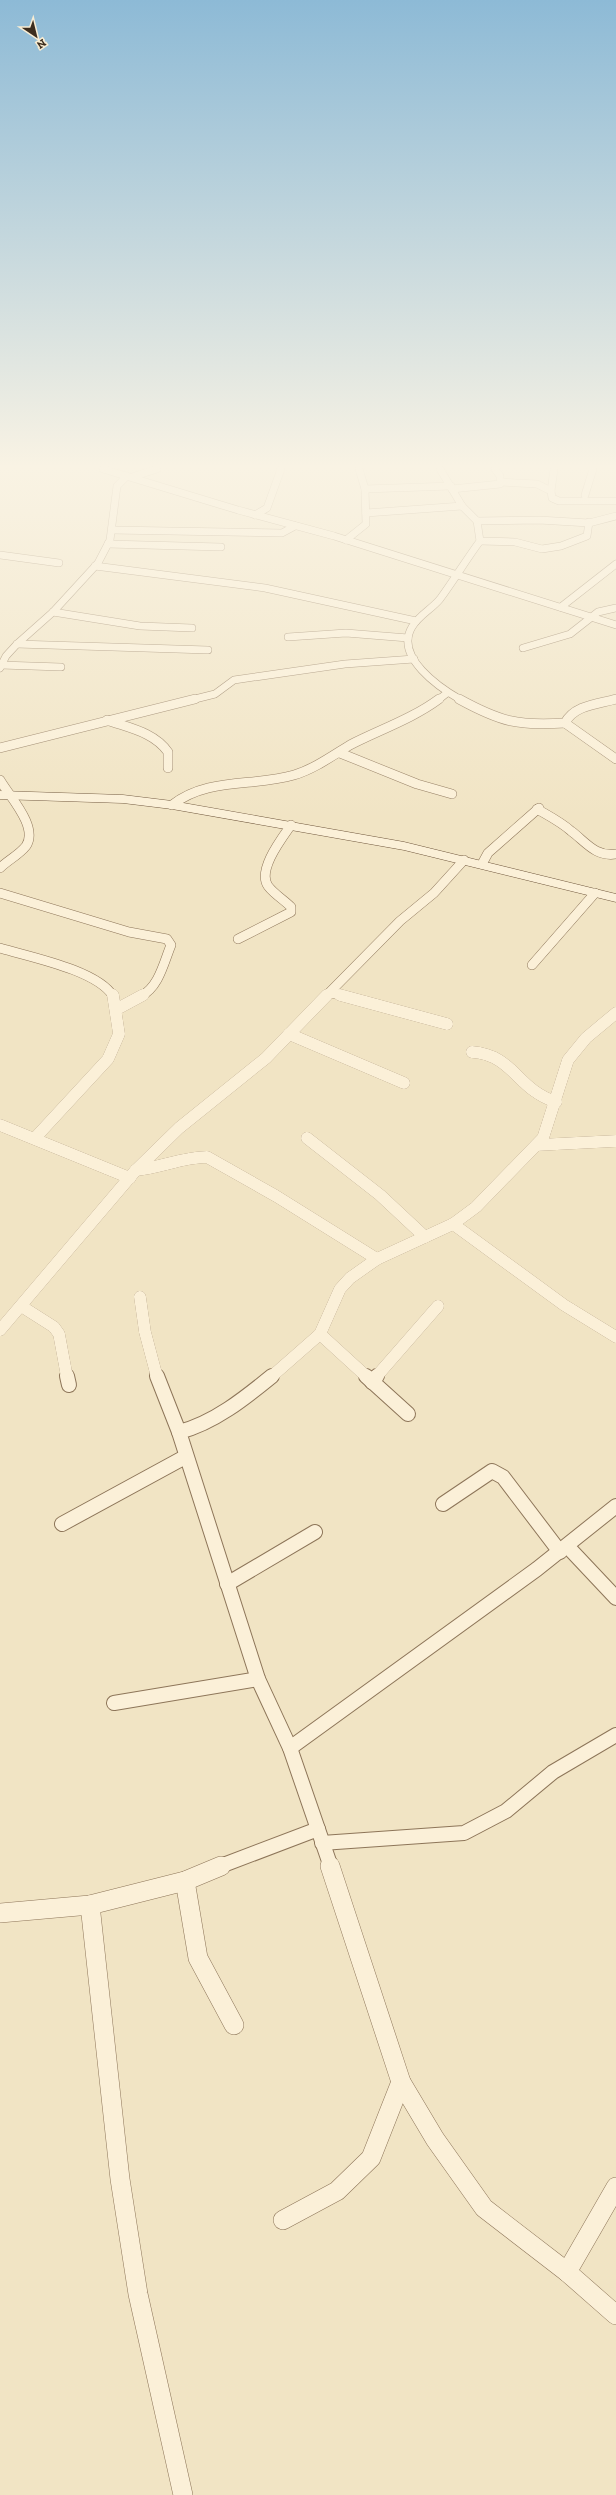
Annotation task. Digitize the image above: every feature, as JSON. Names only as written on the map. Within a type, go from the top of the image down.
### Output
[{"type":"street","points":[[1,667],[17,644],[54,612],[78,585]]},
{"type":"street","points":[[246,585],[266,588],[416,622]]},
{"type":"street","points":[[448,585],[439,601],[411,628],[408,638],[414,659],[432,682],[447,693],[509,722],[529,725],[565,723],[616,758]]},
{"type":"street","points":[[492,585],[616,625]]},
{"type":"street","points":[[561,607],[589,585]]},
{"type":"street","points":[[523,648],[570,634],[598,612],[616,608]]},
{"type":"street","points":[[54,612],[140,626],[192,628]]},
{"type":"street","points":[[288,637],[346,632],[408,638]]},
{"type":"street","points":[[17,644],[90,648],[208,650]]},
{"type":"street","points":[[0,748],[215,694],[234,680],[346,664],[414,659]]},
{"type":"street","points":[[1,667],[61,667]]},
{"type":"street","points":[[172,805],[178,798],[206,788],[293,775],[311,769],[340,753],[359,740],[415,715],[447,693]]},
{"type":"street","points":[[565,723],[569,715],[576,710],[616,698]]},
{"type":"street","points":[[107,720],[148,736],[163,745],[169,754],[168,768]]},
{"type":"street","points":[[340,753],[417,784],[452,794]]},
{"type":"street","points":[[0,780],[5,796],[29,830],[29,840],[25,846],[0,868]]},
{"type":"street","points":[[5,796],[116,799],[172,805],[404,846],[616,898]]},
{"type":"street","points":[[482,864],[488,853],[538,809],[574,832],[590,849],[608,856],[616,854]]},
{"type":"street","points":[[238,939],[291,912],[291,908],[267,886],[264,880],[265,870],[291,825]]},
{"type":"street","points":[[0,1330],[133,1174],[179,1128],[266,1058],[400,922],[434,893],[464,860]]},
{"type":"street","points":[[0,893],[129,932],[167,939],[171,945],[159,976],[148,993],[117,1009]]},
{"type":"street","points":[[532,965],[595,893]]},
{"type":"street","points":[[0,948],[94,978],[109,989],[115,1000],[117,1009],[119,1034],[108,1059],[35,1138]]},
{"type":"street","points":[[331,993],[446,1024]]},
{"type":"street","points":[[179,1432],[194,1428],[245,1398],[280,1370],[320,1334],[340,1289],[350,1278],[377,1260],[453,1224],[476,1207],[537,1145],[550,1125],[564,1066],[586,1038],[616,1013]]},
{"type":"street","points":[[289,1034],[404,1083]]},
{"type":"street","points":[[472,1052],[485,1052],[498,1056],[530,1089],[556,1102]]},
{"type":"street","points":[[0,1125],[133,1174],[197,1157],[207,1157],[276,1196],[377,1260]]},
{"type":"street","points":[[307,1138],[380,1195],[425,1237]]},
{"type":"street","points":[[537,1145],[616,1140]]},
{"type":"street","points":[[453,1224],[564,1306],[616,1337]]},
{"type":"street","points":[[140,1297],[147,1347],[164,1398],[179,1432],[185,1457],[258,1679],[290,1748],[401,2082],[435,2139],[484,2208],[567,2272],[616,2315]]},
{"type":"street","points":[[21,1306],[54,1327],[59,1334],[69,1385]]},
{"type":"street","points":[[372,1382],[438,1306]]},
{"type":"street","points":[[320,1334],[408,1414]]},
{"type":"street","points":[[62,1524],[185,1457]]},
{"type":"street","points":[[443,1504],[487,1473],[496,1472],[503,1477],[564,1550],[616,1598]]},
{"type":"street","points":[[290,1748],[359,1696],[564,1550],[616,1506]]},
{"type":"street","points":[[227,1584],[315,1532]]},
{"type":"street","points":[[114,1703],[258,1679]]},
{"type":"street","points":[[0,1913],[90,1905],[185,1881],[245,1854],[320,1836],[464,1833],[506,1811],[553,1772],[616,1734]]},
{"type":"street","points":[[185,1881],[198,1958],[234,2025]]},
{"type":"street","points":[[90,1905],[124,2210],[138,2294],[183,2495]]},
{"type":"street","points":[[283,2220],[337,2191],[355,2177],[371,2158],[401,2082]]},
{"type":"street","points":[[567,2272],[616,2187]]}]
